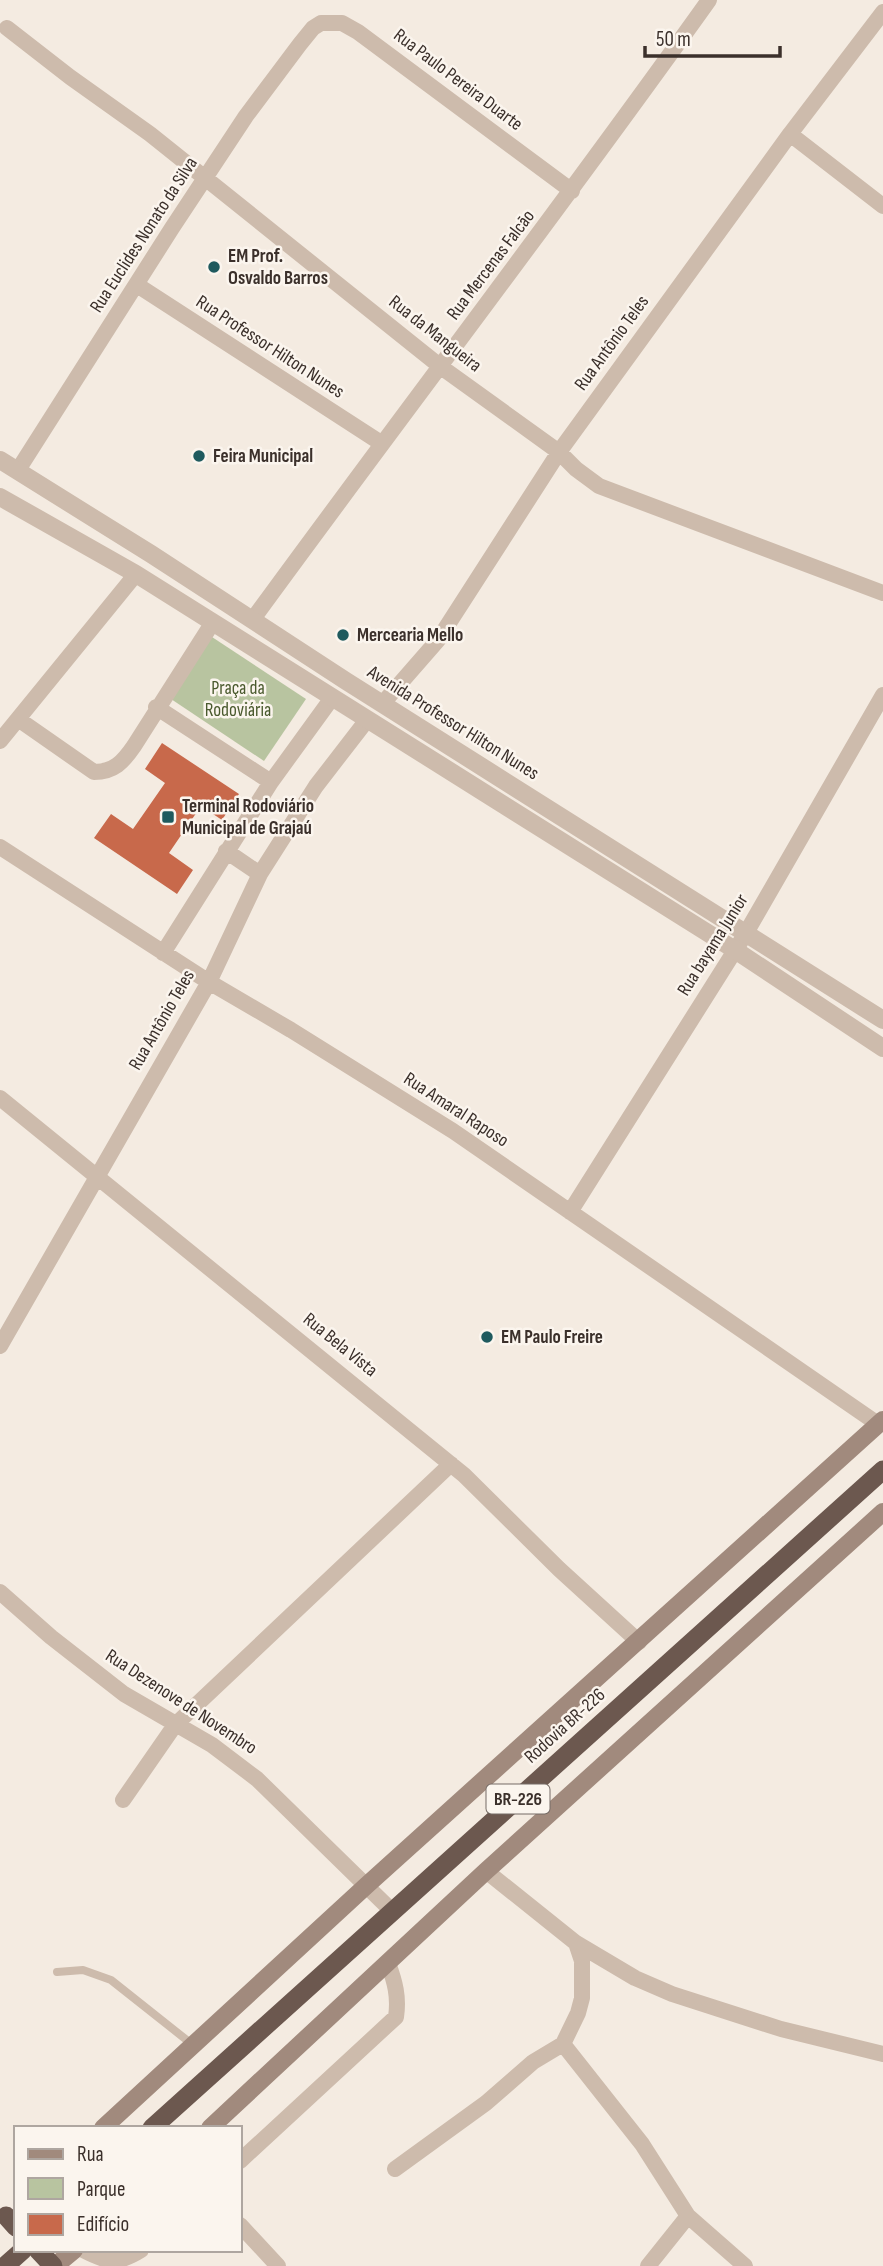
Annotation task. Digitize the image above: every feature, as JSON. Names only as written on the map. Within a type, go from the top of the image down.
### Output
[{"type":"highway","name":"Rodovia BR-226","points":[[154,2126],[883,1470]]},
{"type":"highway","points":[[5,2266],[21,2252]]},
{"type":"highway","points":[[40,2252],[54,2266]]},
{"type":"main road","points":[[105,2126],[367,1885],[881,1422]]},
{"type":"main road","points":[[212,2126],[486,1871],[883,1512]]},
{"type":"main road","points":[[54,2266],[72,2252]]},
{"type":"street","name":"Rua Mercenas Falcão","points":[[253,619],[381,443],[572,191],[709,0]]},
{"type":"street","name":"Rua Antônio Teles","points":[[383,703],[438,640],[559,452],[790,134],[883,12]]},
{"type":"street","name":"Rua Paulo Pereira Duarte","points":[[313,28],[321,23],[342,23],[358,33],[572,191]]},
{"type":"street","name":"Rua da Mangueira","points":[[7,28],[150,134],[441,367],[559,452],[599,486],[883,593]]},
{"type":"street","name":"Rua Euclides Nonato da Silva","points":[[18,470],[246,116],[313,28]]},
{"type":"street","points":[[790,134],[883,206]]},
{"type":"street","name":"Rua Professor Hilton Nunes","points":[[136,285],[381,443]]},
{"type":"street","name":"Avenida Professor Hilton Nunes","points":[[0,460],[883,1020]]},
{"type":"street","points":[[0,497],[136,574],[213,622],[735,950],[883,1048]]},
{"type":"street","points":[[0,741],[151,554]]},
{"type":"street","points":[[18,719],[94,772],[105,772],[114,768],[124,760],[225,601]]},
{"type":"street","points":[[332,698],[346,681]]},
{"type":"street","name":"Rua bayama Junior","points":[[570,1212],[746,933],[883,695]]},
{"type":"street","name":"Rua Antônio Teles","points":[[163,953],[271,782],[332,698]]},
{"type":"street","points":[[367,720],[383,703]]},
{"type":"street","points":[[156,708],[271,782]]},
{"type":"street","name":"Rua Antônio Teles","points":[[0,1346],[209,982],[260,874],[316,786],[367,720]]},
{"type":"street","name":"Rua Amaral Raposo","points":[[0,846],[209,982],[453,1131],[881,1422]]},
{"type":"street","points":[[226,851],[260,874]]},
{"type":"street","name":"Rua Bela Vista","points":[[0,1098],[451,1464],[639,1642]]},
{"type":"street","points":[[123,1800],[175,1725],[451,1464]]},
{"type":"street","name":"Rua Dezenove de Novembro","points":[[0,1592],[51,1637],[124,1694],[221,1751],[257,1779],[393,1912]]},
{"type":"street","points":[[486,1871],[576,1943],[635,1978],[672,1994],[780,2029],[883,2054]]},
{"type":"street","points":[[395,2169],[486,2103],[533,2062],[563,2044],[582,1998],[583,1969],[576,1943]]},
{"type":"street","points":[[242,2159],[396,2017],[396,1986],[388,1963]]},
{"type":"street","points":[[563,2044],[642,2144],[688,2216],[746,2266]]},
{"type":"street","points":[[649,2266],[688,2216]]},
{"type":"street","points":[[242,2227],[278,2266]]},
{"type":"street","points":[[87,2252],[106,2261],[116,2262],[137,2252]]},
{"type":"lane","points":[[57,1972],[83,1970],[111,1980],[193,2045]]},
{"type":"green space","name":"Praça da Rodoviária","points":[[212,637],[306,699],[264,761],[171,699]]},
{"type":"building","name":"Terminal Rodoviário Municipal de Grajaú","points":[[162,743],[239,794],[222,820],[201,806],[169,853],[193,870],[177,894],[94,838],[111,814],[133,829],[165,783],[145,769]]},
{"type":"place","name":"EM Prof. Osvaldo Barros","points":[[214,267]]},
{"type":"place","name":"Feira Municipal","points":[[199,456]]},
{"type":"place","name":"Mercearia Mello","points":[[343,635]]},
{"type":"place","name":"Terminal Rodoviário Municipal de Grajaú","points":[[168,817]]},
{"type":"place","name":"EM Paulo Freire","points":[[487,1337]]}]
